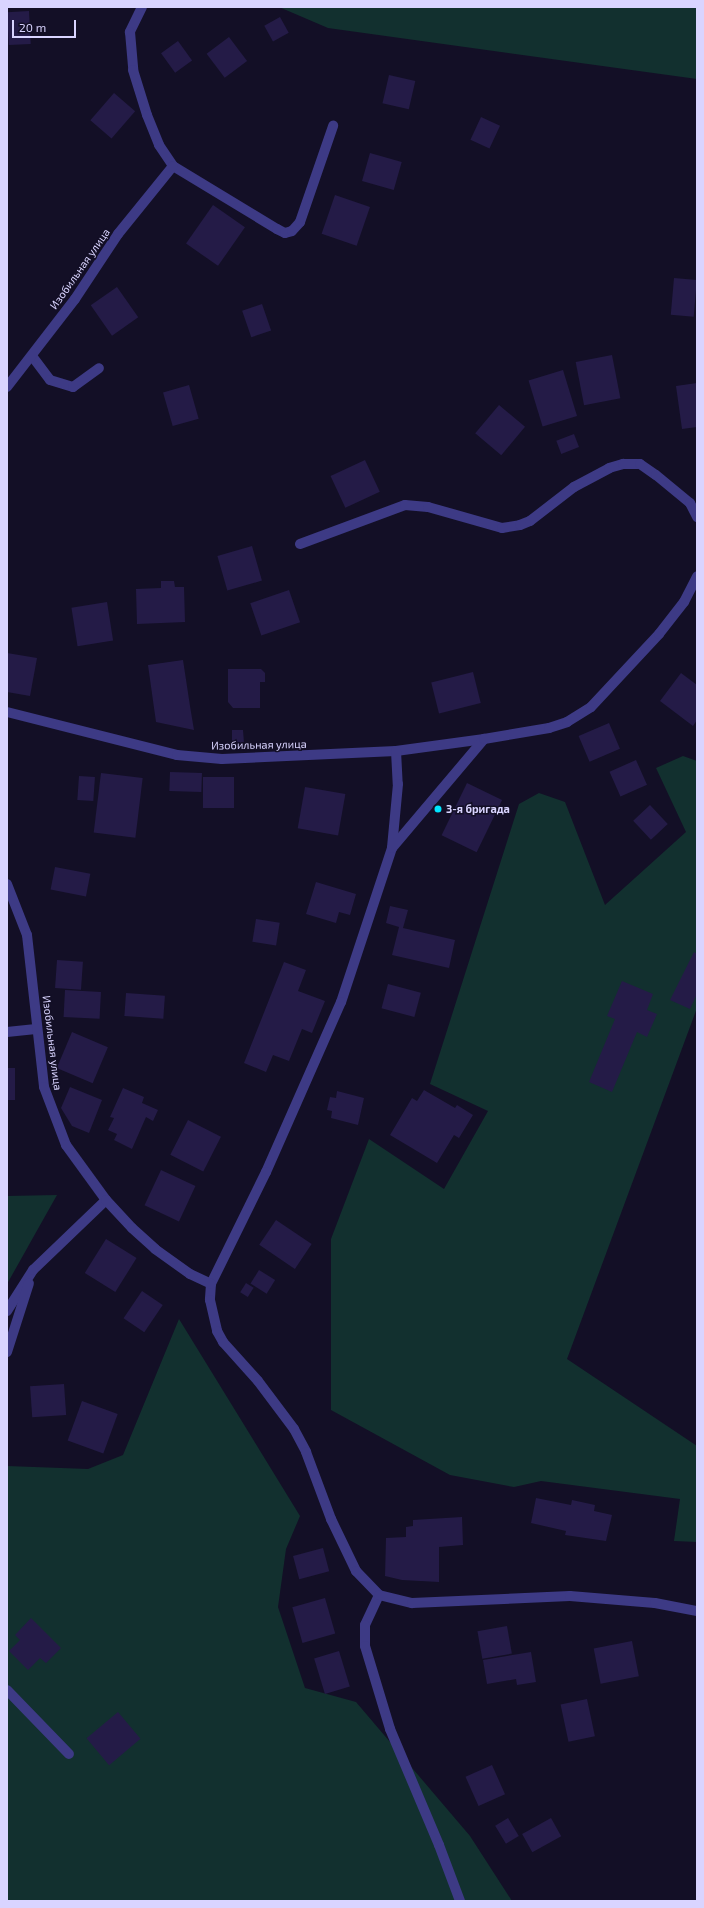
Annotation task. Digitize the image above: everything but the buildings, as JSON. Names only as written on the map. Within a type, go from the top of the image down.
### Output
[{"type":"street","points":[[142,7],[130,32],[133,70],[147,115],[159,145],[173,166],[277,229],[285,232],[292,231],[300,222],[314,186],[333,126]]},
{"type":"street","name":"Изобильная улица","points":[[7,387],[75,299],[118,234],[173,166]]},
{"type":"street","points":[[32,356],[50,380],[73,387],[99,368]]},
{"type":"street","points":[[300,544],[405,505],[428,507],[502,528],[520,525],[530,521],[574,487],[609,468],[623,464],[640,464],[656,475],[690,503],[697,517]]},
{"type":"street","name":"Изобильная улица","points":[[7,712],[177,755],[222,759],[396,751],[484,739],[549,728],[567,722],[591,707],[659,634],[684,602],[697,576]]},
{"type":"street","points":[[392,848],[484,739]]},
{"type":"street","points":[[396,751],[398,784],[392,848],[341,1002],[266,1172],[211,1284],[210,1300],[213,1316],[223,1342],[258,1381],[294,1429],[306,1452],[331,1519],[356,1571],[379,1594],[412,1603],[570,1596],[655,1603],[697,1611]]},
{"type":"street","name":"Изобильная улица","points":[[7,884],[27,935],[36,1029],[44,1087],[54,1118],[66,1144],[106,1200],[155,1249],[190,1274],[211,1284]]},
{"type":"street","points":[[7,1032],[36,1029]]},
{"type":"street","points":[[7,1311],[33,1270],[106,1200]]},
{"type":"street","points":[[7,1352],[33,1270]]},
{"type":"street","points":[[379,1594],[365,1625],[365,1646],[390,1729],[460,1901]]},
{"type":"street","points":[[7,1690],[69,1754]]},
{"type":"green space","points":[[279,7],[697,7],[697,79],[328,28]]},
{"type":"green space","points":[[683,756],[697,761],[697,1008],[567,1359],[697,1446],[697,1542],[674,1541],[680,1499],[541,1481],[514,1487],[450,1475],[331,1410],[331,1239],[369,1139],[444,1189],[488,1111],[430,1084],[519,804],[539,793],[565,802],[605,905],[686,832],[656,768]]},
{"type":"green space","points":[[57,1195],[7,1284],[7,1196]]},
{"type":"green space","points":[[179,1319],[300,1516],[286,1549],[278,1607],[305,1688],[356,1702],[470,1836],[512,1901],[7,1901],[7,1466],[88,1469],[123,1455]]},
{"type":"place","name":"3-я бригада","points":[[438,809]]}]
